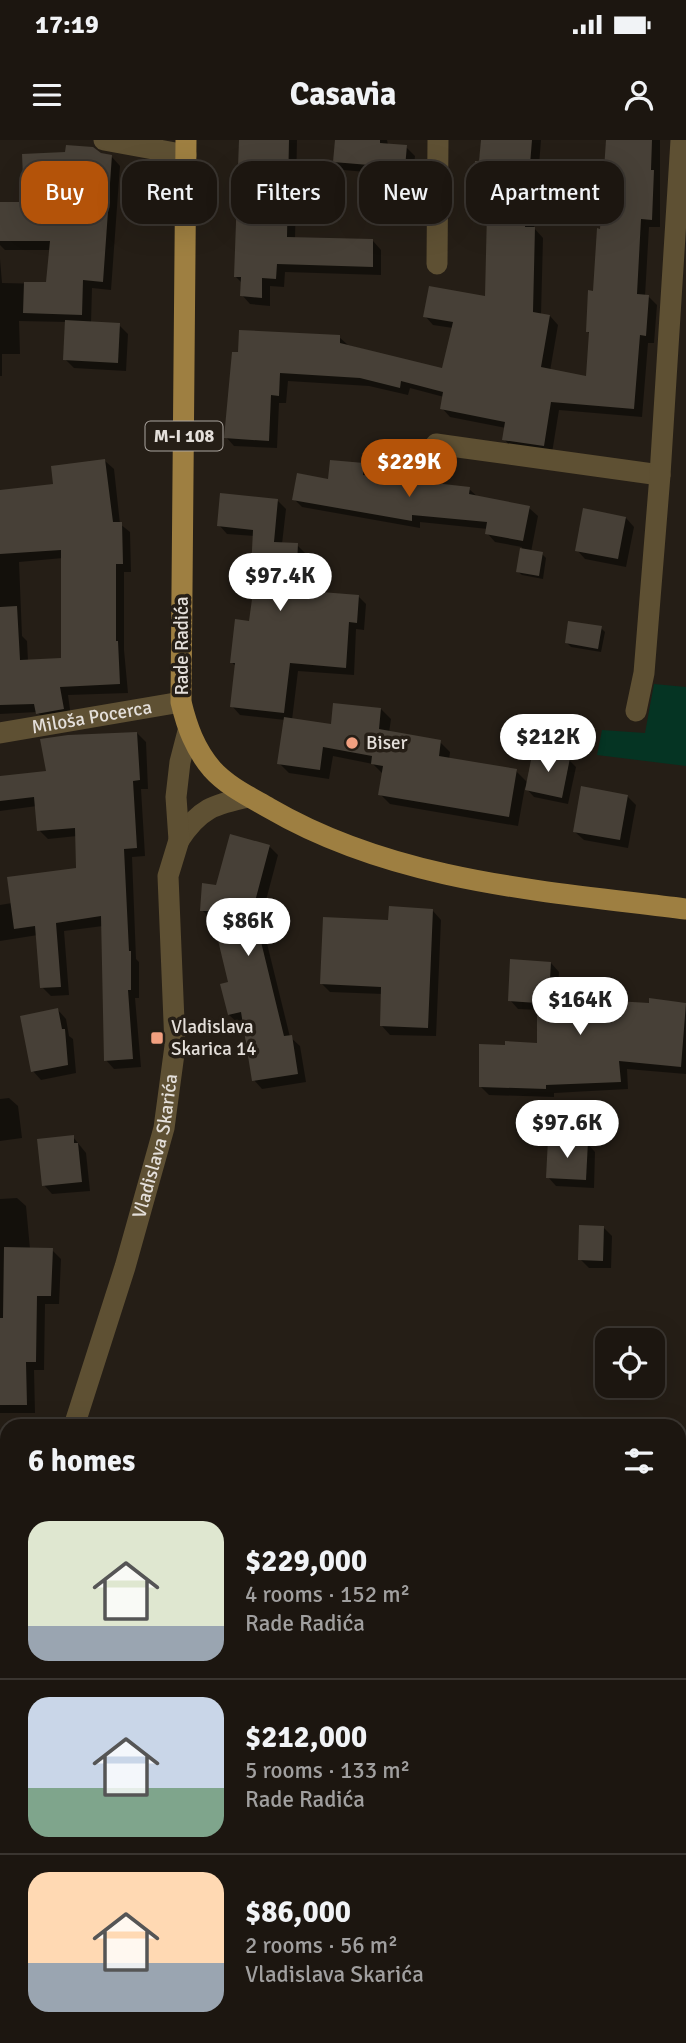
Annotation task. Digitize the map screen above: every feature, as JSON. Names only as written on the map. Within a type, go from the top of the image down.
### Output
[{"type":"main road","name":"Rade Radića","points":[[186,147],[181,702],[188,731],[214,771],[249,797],[282,816],[347,846],[427,871],[478,881],[686,909]]},
{"type":"street","points":[[104,140],[186,147]]},
{"type":"street","points":[[437,264],[438,140]]},
{"type":"street","points":[[636,711],[644,673],[660,475],[681,140]]},
{"type":"street","points":[[436,444],[660,475]]},
{"type":"street","name":"Miloša Pocerca","points":[[0,733],[181,702]]},
{"type":"street","name":"Vladislava Skarića","points":[[76,1419],[125,1267],[163,1128],[175,1046],[168,876],[179,840],[176,797],[180,762],[188,731]]},
{"type":"street","points":[[179,840],[190,823],[201,813],[220,803],[249,797]]},
{"type":"green space","points":[[654,684],[686,687],[686,766],[597,755],[602,730],[645,733]]},
{"type":"building","points":[[239,140],[289,140],[289,161],[238,161]]},
{"type":"building","points":[[335,140],[380,140],[380,143],[407,145],[406,161],[359,161],[359,164],[333,161]]},
{"type":"building","points":[[481,140],[532,140],[530,161],[479,161]]},
{"type":"building","points":[[606,140],[652,140],[652,220],[641,219],[637,294],[649,295],[646,336],[640,335],[634,409],[551,402],[544,446],[502,440],[505,422],[440,409],[443,392],[401,381],[400,388],[360,378],[280,373],[279,396],[271,395],[269,441],[224,438],[232,352],[238,352],[239,330],[340,335],[340,343],[442,368],[453,322],[423,317],[429,286],[485,296],[487,224],[525,224],[525,227],[535,227],[533,312],[550,315],[541,367],[586,376],[588,290],[593,291],[597,228],[600,229],[600,224],[624,224],[624,161],[605,161]]},
{"type":"building","points":[[66,145],[93,147],[101,153],[112,155],[108,211],[108,161],[22,161],[22,154],[65,152]]},
{"type":"building","points":[[0,202],[21,202],[21,224],[107,224],[103,282],[83,280],[82,315],[23,313],[24,282],[46,282],[50,241],[0,241]]},
{"type":"building","points":[[236,224],[287,224],[287,237],[373,239],[373,267],[277,264],[276,279],[262,278],[262,298],[240,296],[241,277],[234,277]]},
{"type":"building","points":[[65,320],[120,323],[118,363],[63,360]]},
{"type":"building","points":[[105,459],[113,522],[122,522],[123,564],[116,564],[116,641],[120,684],[60,687],[64,709],[36,714],[34,704],[0,705],[0,607],[17,606],[20,660],[61,658],[61,550],[0,554],[0,490],[53,484],[51,466]]},
{"type":"building","points":[[330,460],[364,463],[363,475],[470,487],[469,494],[530,506],[523,541],[485,534],[487,522],[412,515],[412,521],[292,500],[297,473],[328,479]]},
{"type":"building","points":[[220,493],[278,499],[274,542],[298,543],[296,590],[359,595],[357,623],[349,622],[346,668],[290,663],[284,713],[230,707],[235,663],[230,663],[235,619],[249,621],[256,570],[251,570],[253,530],[217,526]]},
{"type":"building","points":[[583,508],[626,517],[618,559],[575,551]]},
{"type":"building","points":[[520,548],[543,552],[539,576],[516,572]]},
{"type":"building","points":[[568,621],[602,626],[598,649],[565,643]]},
{"type":"building","points":[[333,703],[381,708],[379,729],[441,740],[439,756],[517,769],[509,817],[378,795],[383,766],[371,764],[372,756],[323,747],[320,770],[277,764],[284,717],[331,724]]},
{"type":"building","points":[[137,732],[140,780],[133,781],[137,848],[124,849],[131,951],[131,990],[128,990],[133,1059],[104,1061],[101,916],[56,923],[61,987],[40,988],[35,926],[14,929],[7,877],[76,868],[75,828],[37,831],[34,797],[0,801],[0,776],[46,771],[40,739]]},
{"type":"building","points":[[533,750],[570,758],[562,798],[525,790]]},
{"type":"building","points":[[581,786],[628,795],[620,840],[573,832]]},
{"type":"building","points":[[230,834],[270,845],[253,909],[284,1036],[292,1035],[298,1074],[252,1081],[241,1012],[228,1015],[220,984],[228,982],[211,911],[200,911],[202,883],[216,885]]},
{"type":"building","points":[[389,906],[433,909],[428,1028],[380,1026],[381,987],[320,984],[323,917],[388,920]]},
{"type":"building","points":[[510,959],[551,962],[549,997],[649,1003],[649,998],[686,1003],[681,1067],[619,1061],[621,1082],[546,1085],[546,1089],[479,1087],[479,1044],[505,1045],[505,1041],[537,1043],[537,1003],[508,1001]]},
{"type":"building","points":[[58,1008],[62,1029],[65,1029],[68,1065],[31,1072],[20,1016]]},
{"type":"building","points":[[74,1135],[74,1143],[78,1143],[82,1182],[42,1186],[37,1139]]},
{"type":"building","points":[[548,1139],[588,1141],[586,1180],[546,1178]]},
{"type":"building","points":[[579,1225],[604,1226],[603,1261],[578,1260]]},
{"type":"building","points":[[4,1247],[53,1248],[51,1296],[37,1296],[36,1362],[26,1362],[27,1405],[0,1405],[0,1318],[3,1318]]},
{"type":"place","name":"Biser","points":[[352,743]]},
{"type":"place","name":"Vladislava Skarica 14","points":[[157,1038]]}]
